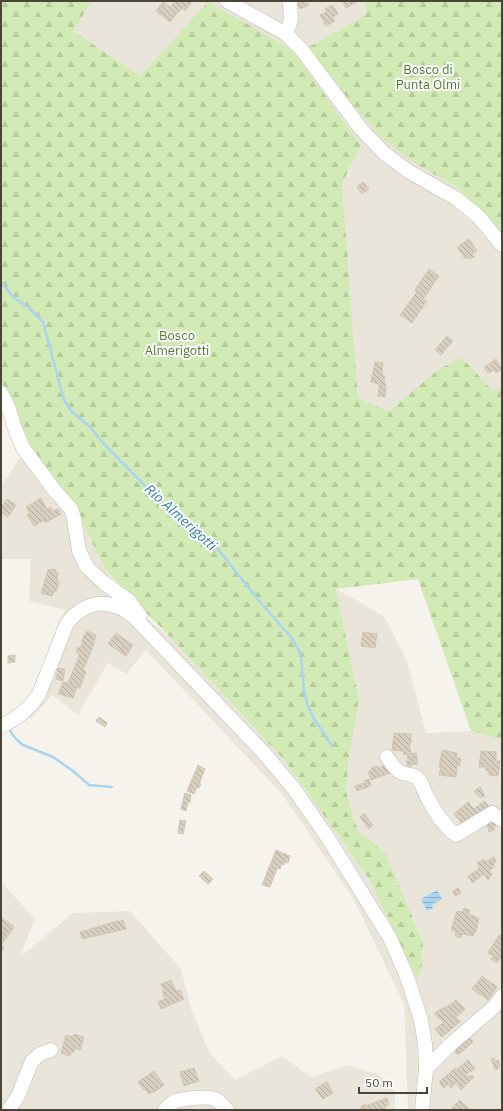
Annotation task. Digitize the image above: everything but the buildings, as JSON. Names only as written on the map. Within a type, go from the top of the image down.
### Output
[{"type":"street","points":[[227,1],[286,34],[302,50],[362,129],[384,153],[408,171],[457,199],[479,217],[502,245]]},
{"type":"street","points":[[286,34],[291,20],[290,1]]},
{"type":"street","points":[[1,393],[9,409],[23,448],[55,491],[71,509],[74,518],[79,551],[87,567],[103,582],[129,601],[138,612],[147,629]]},
{"type":"street","points":[[1,726],[17,718],[36,699],[44,683],[67,623],[73,615],[82,609],[91,604],[119,607],[128,612],[147,629],[264,753],[294,789],[326,835],[387,932],[399,957],[421,1020],[425,1044],[426,1069],[422,1110]]},
{"type":"street","points":[[387,757],[393,766],[400,772],[412,775],[419,780],[426,796],[437,813],[450,830],[456,835],[492,813],[502,820]]},
{"type":"street","points":[[426,1069],[451,1044],[494,1007],[502,996]]},
{"type":"street","points":[[9,1110],[18,1096],[32,1061],[40,1054],[51,1050]]},
{"type":"street","points":[[165,1110],[172,1102],[192,1098],[210,1098],[222,1104],[227,1110]]},
{"type":"shaded area","points":[[92,1],[364,1],[367,14],[309,47],[414,163],[455,186],[487,216],[502,234],[502,387],[493,391],[439,369],[389,411],[358,398],[342,183],[361,146],[140,76],[72,31]]},
{"type":"shaded area","points":[[26,440],[69,497],[107,572],[130,606],[170,637],[285,761],[369,879],[417,977],[422,965],[423,942],[385,852],[358,831],[346,792],[349,757],[359,699],[336,589],[384,616],[407,661],[426,733],[471,731],[502,740],[502,1110],[408,1110],[404,1004],[353,898],[282,794],[146,650],[126,674],[108,663],[78,715],[52,695],[31,719],[16,711],[23,705],[35,689],[55,637],[57,625],[65,610],[29,601],[31,559],[1,559],[1,487],[21,456]]},
{"type":"shaded area","points":[[3,884],[35,919],[20,957],[73,913],[130,911],[181,969],[191,1009],[210,1054],[235,1080],[282,1056],[311,1077],[348,1065],[378,1074],[395,1091],[395,1110],[1,1110],[1,885]]},
{"type":"green space","name":"Bosco Almerigotti","points":[[1,1],[92,1],[73,31],[140,76],[208,2],[293,50],[361,146],[342,183],[358,398],[389,411],[439,369],[462,358],[493,391],[502,387],[502,740],[471,731],[418,579],[336,589],[359,699],[349,757],[346,792],[358,831],[385,852],[423,942],[422,965],[417,978],[369,879],[285,761],[170,637],[107,572],[69,497],[26,440],[1,380]]},
{"type":"green space","name":"Bosco di Punta Olmi","points":[[364,1],[502,1],[502,234],[487,216],[455,186],[414,163],[381,137],[352,104],[309,47],[367,14]]},
{"type":"water","points":[[437,890],[442,899],[432,905],[433,908],[427,911],[421,899]]},
{"type":"waterway","name":"Rio Almerigotti","points":[[1,282],[14,298],[28,307],[43,322],[64,400],[72,412],[88,425],[104,444],[164,505],[217,548],[260,602],[291,637],[301,656],[304,692],[308,706],[313,717],[332,746]]},
{"type":"waterway","points":[[9,729],[15,738],[23,745],[53,757],[73,771],[89,785],[112,787]]}]
